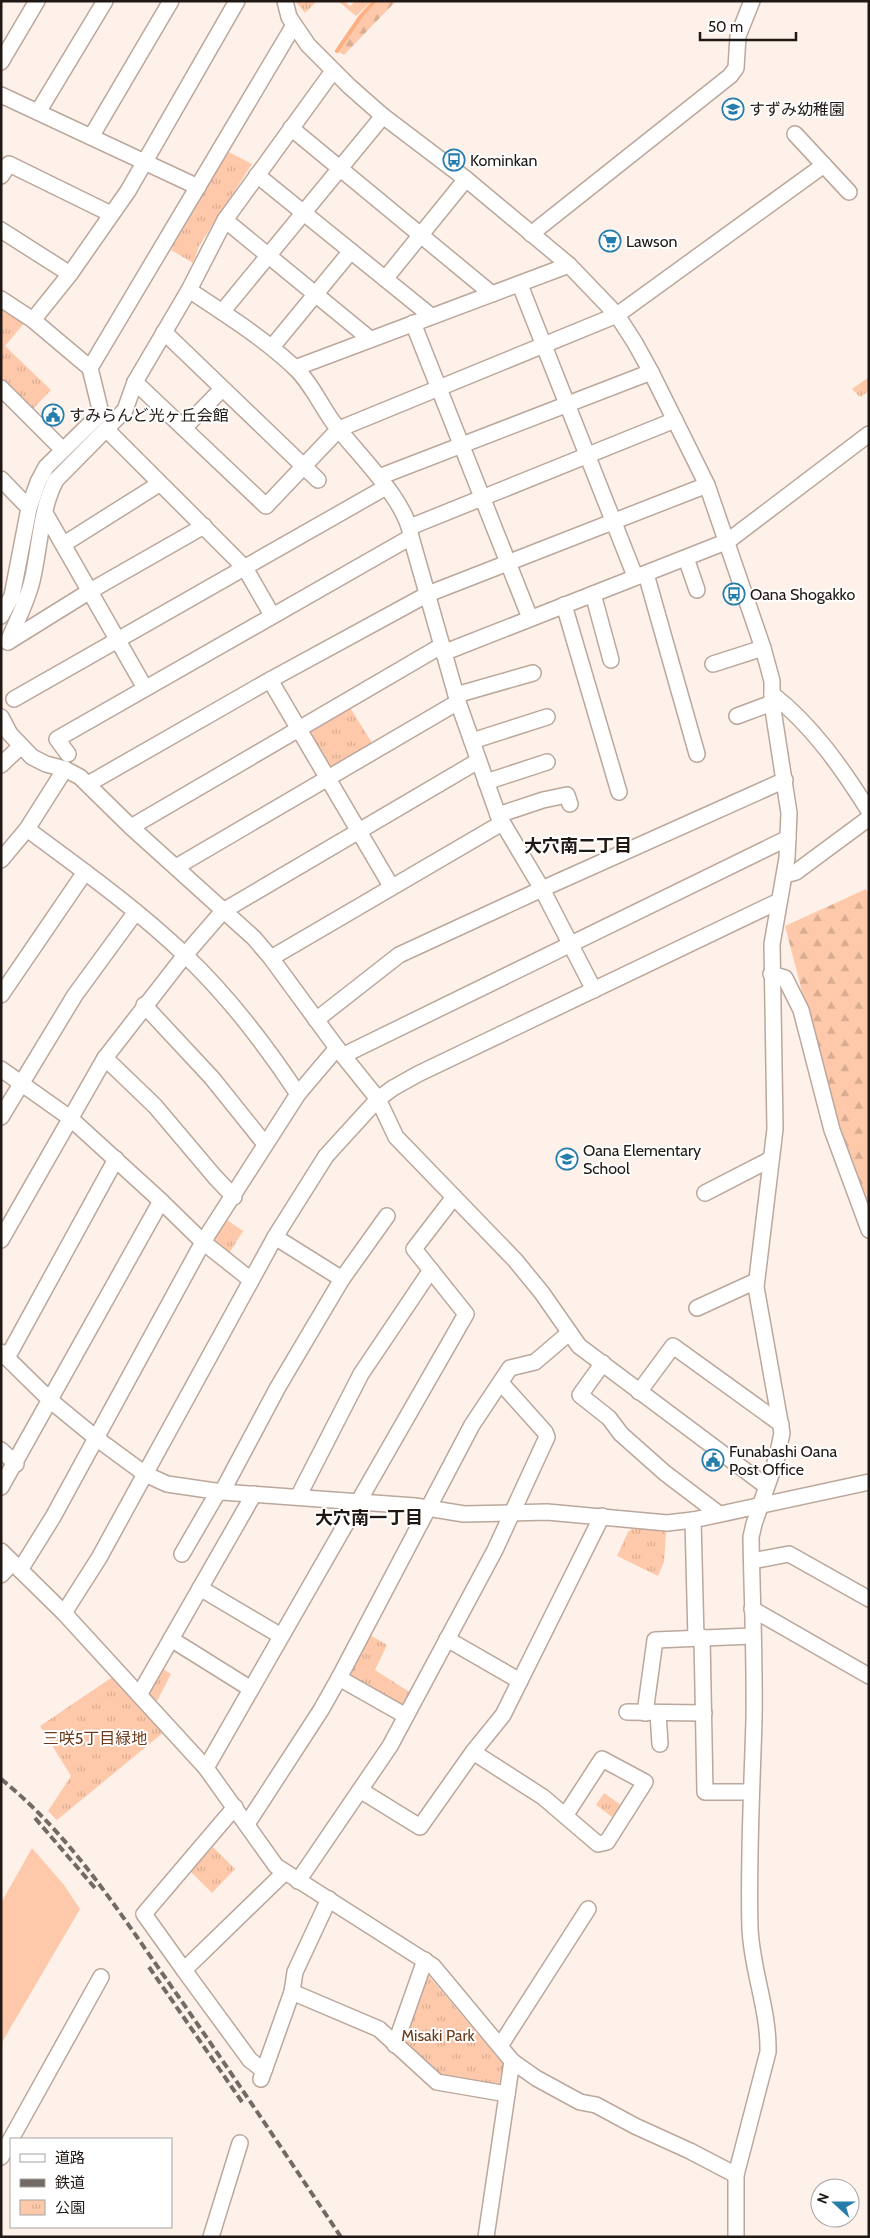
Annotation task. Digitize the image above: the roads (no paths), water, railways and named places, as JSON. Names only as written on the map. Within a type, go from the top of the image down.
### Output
[{"type":"street","points":[[1,62],[36,1]]},
{"type":"street","points":[[38,112],[105,1]]},
{"type":"street","points":[[91,137],[171,1]]},
{"type":"street","points":[[33,320],[70,274],[128,191],[237,1]]},
{"type":"street","points":[[531,234],[730,76],[736,68],[738,36],[752,1]]},
{"type":"street","points":[[281,2],[308,45],[349,86],[383,116],[466,179],[569,266],[617,315],[651,372],[707,485],[728,541],[772,681],[772,698],[789,813],[784,875],[772,944],[775,1129],[756,1281],[781,1424],[780,1445],[759,1506],[751,1537],[754,1718],[751,1792],[750,1931],[754,1967],[768,2032],[768,2052],[736,2176],[736,2237]]},
{"type":"street","points":[[90,368],[294,25]]},
{"type":"street","points":[[204,526],[90,591],[8,642],[25,603],[32,581],[45,513],[51,489],[56,480],[125,410],[136,382],[189,290],[225,220],[333,71]]},
{"type":"street","points":[[1,95],[198,187]]},
{"type":"street","points":[[222,312],[383,116]]},
{"type":"street","points":[[291,128],[492,294]]},
{"type":"street","points":[[795,134],[849,192]]},
{"type":"street","points":[[1,176],[8,164],[111,214]]},
{"type":"street","points":[[136,382],[266,506],[338,429],[617,315],[824,165]]},
{"type":"street","points":[[257,175],[431,316]]},
{"type":"street","points":[[385,279],[466,179]]},
{"type":"street","points":[[225,220],[370,339]]},
{"type":"street","points":[[1,230],[70,274]]},
{"type":"street","points":[[272,347],[351,251]]},
{"type":"street","points":[[296,368],[569,266]]},
{"type":"street","points":[[520,285],[614,522],[641,575],[697,754]]},
{"type":"street","points":[[189,290],[272,347],[296,368],[338,429],[382,482],[410,532],[457,699],[500,819],[542,889],[594,990]]},
{"type":"street","points":[[1,299],[33,320],[90,368],[100,409],[99,416],[46,467],[38,482],[29,508],[12,596],[1,616]]},
{"type":"street","points":[[413,323],[530,618]]},
{"type":"street","points":[[164,332],[318,480]]},
{"type":"street","points":[[14,699],[245,568],[382,482],[462,445],[651,372]]},
{"type":"street","points":[[1,388],[63,450]]},
{"type":"street","points":[[184,428],[222,389]]},
{"type":"street","points":[[674,420],[482,498],[410,532],[272,616],[57,739],[67,762],[88,784],[131,827],[254,938],[378,1099],[396,1137],[514,1260],[542,1293],[579,1346],[766,1486]]},
{"type":"street","points":[[107,430],[245,568],[272,616]]},
{"type":"street","points":[[131,827],[298,728],[442,650],[728,541],[869,434]]},
{"type":"street","points":[[1,479],[29,508]]},
{"type":"street","points":[[64,544],[159,484]]},
{"type":"street","points":[[88,784],[270,680],[428,594],[707,485]]},
{"type":"street","points":[[45,513],[145,688]]},
{"type":"street","points":[[686,558],[697,590]]},
{"type":"street","points":[[593,594],[611,660]]},
{"type":"street","points":[[564,605],[619,792]]},
{"type":"street","points":[[713,664],[763,648]]},
{"type":"street","points":[[176,867],[457,699],[533,673]]},
{"type":"street","points":[[270,680],[391,886]]},
{"type":"street","points":[[737,716],[772,698]]},
{"type":"street","points":[[772,698],[790,708],[842,769],[869,811]]},
{"type":"street","points":[[1,717],[10,734],[32,757],[46,764],[67,762]]},
{"type":"street","points":[[472,741],[548,717]]},
{"type":"street","points":[[1,765],[21,746]]},
{"type":"street","points":[[1,1240],[105,1058],[144,1005],[223,911],[478,761]]},
{"type":"street","points":[[3,859],[28,829],[67,762]]},
{"type":"street","points":[[486,782],[547,762]]},
{"type":"street","points":[[316,1020],[398,955],[785,780]]},
{"type":"street","points":[[271,958],[500,819],[543,800],[567,795],[570,804]]},
{"type":"street","points":[[784,875],[796,872],[869,818]]},
{"type":"street","points":[[28,829],[85,872],[185,954],[228,999],[270,1051],[298,1094]]},
{"type":"street","points":[[1,1574],[16,1566],[53,1517],[203,1242],[234,1197],[265,1144],[298,1094],[340,1052],[788,838]]},
{"type":"street","points":[[1,995],[85,872]]},
{"type":"street","points":[[64,1613],[99,1558],[276,1237],[326,1156],[378,1099],[418,1074],[779,900]]},
{"type":"street","points":[[1,1117],[74,995],[135,913]]},
{"type":"street","points":[[771,974],[785,978],[801,1010],[832,1130],[869,1230]]},
{"type":"street","points":[[144,1005],[212,1078],[265,1144]]},
{"type":"street","points":[[105,1058],[155,1106],[234,1197]]},
{"type":"street","points":[[1,1069],[70,1118],[203,1242],[251,1280]]},
{"type":"street","points":[[116,1159],[4,1355],[51,1401],[96,1438],[146,1474],[168,1484],[220,1492],[359,1500],[464,1514],[547,1512],[667,1523],[693,1520],[869,1482]]},
{"type":"street","points":[[705,1193],[771,1159]]},
{"type":"street","points":[[206,1768],[466,1314],[414,1249],[454,1197]]},
{"type":"street","points":[[1,1487],[16,1464],[161,1201]]},
{"type":"street","points":[[182,1554],[220,1492],[278,1387],[342,1279],[387,1216]]},
{"type":"street","points":[[276,1237],[342,1279]]},
{"type":"street","points":[[298,1497],[361,1374],[431,1270]]},
{"type":"street","points":[[697,1308],[756,1281]]},
{"type":"street","points":[[247,1824],[339,1678],[472,1425],[510,1368],[535,1362],[570,1333]]},
{"type":"street","points":[[639,1392],[673,1346],[781,1424]]},
{"type":"street","points":[[603,1363],[580,1395],[609,1418],[621,1434],[665,1473],[719,1514]]},
{"type":"street","points":[[298,1881],[390,1746],[513,1513],[547,1437],[545,1432],[501,1382]]},
{"type":"street","points":[[1,1450],[16,1464]]},
{"type":"street","points":[[139,1695],[254,1494]]},
{"type":"street","points":[[360,1790],[420,1827],[473,1752],[503,1715],[602,1516]]},
{"type":"street","points":[[693,1520],[704,1713],[705,1792],[751,1792]]},
{"type":"street","points":[[1,1551],[64,1613],[206,1768],[236,1807],[276,1866],[284,1873],[329,1899],[433,1966],[512,2061],[536,2078],[580,2102],[596,2105],[736,2176]]},
{"type":"street","points":[[752,1561],[789,1554],[869,1599]]},
{"type":"street","points":[[200,1588],[281,1636]]},
{"type":"street","points":[[752,1609],[869,1676]]},
{"type":"street","points":[[660,1744],[652,1713],[655,1640],[752,1636]]},
{"type":"street","points":[[171,1638],[251,1689]]},
{"type":"street","points":[[447,1639],[520,1681]]},
{"type":"street","points":[[339,1678],[406,1716]]},
{"type":"street","points":[[627,1712],[704,1713]]},
{"type":"street","points":[[473,1752],[543,1797],[565,1816],[598,1844],[607,1842],[645,1782],[602,1759],[565,1816]]},
{"type":"street","points":[[236,1807],[144,1914],[250,2060],[259,2067],[263,2074],[292,1992],[295,1972],[329,1899]]},
{"type":"street","points":[[184,1970],[284,1873]]},
{"type":"street","points":[[500,2046],[588,1909]]},
{"type":"street","points":[[395,2045],[425,1960]]},
{"type":"street","points":[[12,2138],[101,1977]]},
{"type":"street","points":[[292,1992],[379,2030],[437,2082],[507,2094]]},
{"type":"street","points":[[486,2237],[512,2061]]},
{"type":"street","points":[[1,2157],[10,2141]]},
{"type":"street","points":[[211,2237],[240,2143]]},
{"type":"waterway","points":[[337,51],[361,16],[375,1]]},
{"type":"railway","points":[[1,1779],[48,1823],[89,1870],[126,1921],[341,2237]]},
{"type":"railway","points":[[35,1818],[95,1888]]},
{"type":"railway","points":[[149,1967],[242,2102]]},
{"type":"place","name":"すずみ幼稚園","points":[[733,109]]},
{"type":"place","name":"Kominkan","points":[[454,160]]},
{"type":"place","name":"Lawson","points":[[610,241]]},
{"type":"place","name":"すみらんど光ヶ丘会館","points":[[53,415]]},
{"type":"place","name":"Oana Shogakko","points":[[734,594]]},
{"type":"place","name":"Oana Elementary School","points":[[567,1159]]},
{"type":"place","name":"Funabashi Oana Post Office","points":[[713,1460]]},
{"type":"district","name":"大穴南二丁目","points":[[578,846]]},
{"type":"district","name":"大穴南一丁目","points":[[369,1518]]},
{"type":"park label","name":"三咲5丁目緑地","points":[[95,1738]]},
{"type":"park label","name":"Misaki Park","points":[[438,2035]]}]
